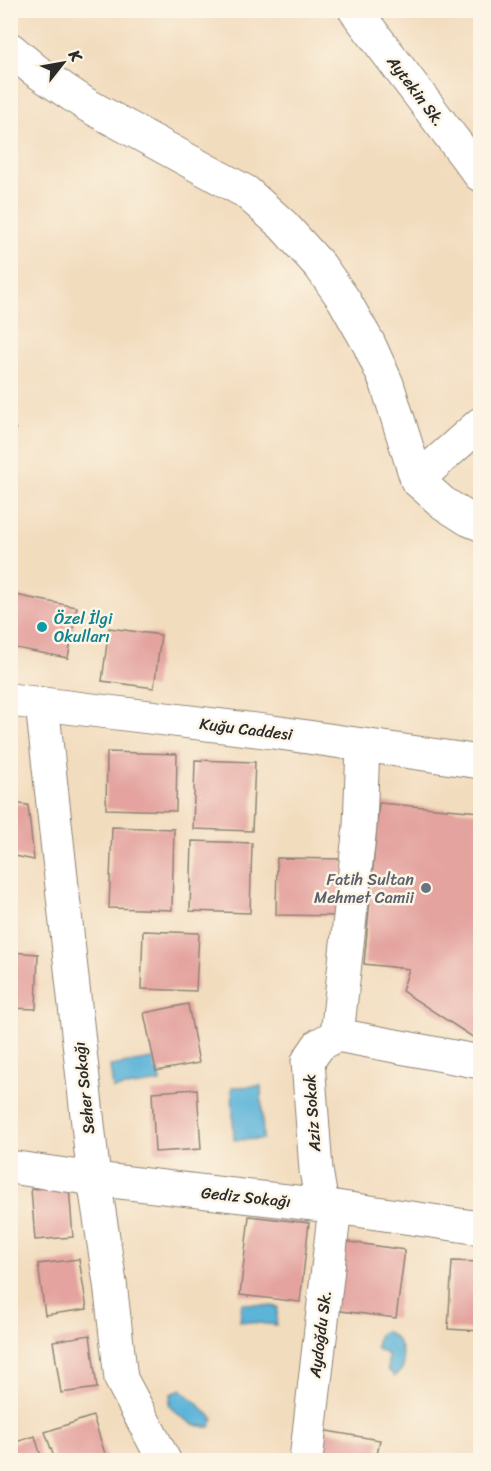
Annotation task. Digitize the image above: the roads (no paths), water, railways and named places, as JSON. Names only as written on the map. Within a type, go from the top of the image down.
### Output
[{"type":"street","name":"Aytekin Sk.","points":[[355,10],[479,174]]},
{"type":"street","points":[[10,50],[87,105],[246,192],[283,225],[320,266],[344,300],[369,344],[387,384],[417,480],[443,503],[480,524]]},
{"type":"street","points":[[417,480],[480,424]]},
{"type":"street","name":"Kuğu Caddesi","points":[[26,702],[480,762]]},
{"type":"street","name":"Seher Sokağı","points":[[26,702],[110,1283],[121,1379],[164,1461]]},
{"type":"street","points":[[363,745],[360,826],[337,1035],[480,1062]]},
{"type":"street","name":"Aziz Sokak","points":[[328,1206],[316,1170],[308,1061],[319,1045],[337,1035]]},
{"type":"street","name":"Gediz Sokağı","points":[[10,1167],[328,1206],[480,1228]]},
{"type":"street","name":"Aydoğdu Sk.","points":[[306,1461],[328,1206]]},
{"type":"water","points":[[157,1058],[160,1082],[113,1089],[110,1066]]},
{"type":"water","points":[[261,1086],[263,1139],[234,1140],[232,1087]]},
{"type":"water","points":[[242,1303],[278,1307],[276,1325],[240,1321]]},
{"type":"water","points":[[385,1331],[395,1338],[401,1351],[403,1368],[395,1376],[388,1370],[388,1355],[376,1348],[378,1336]]},
{"type":"water","points":[[181,1389],[213,1418],[210,1427],[188,1421],[169,1406],[171,1394]]},
{"type":"place","name":"Özel İlgi Okulları","points":[[42,627]]},
{"type":"place","name":"Fatih Sultan Mehmet Camii","points":[[426,888]]}]
